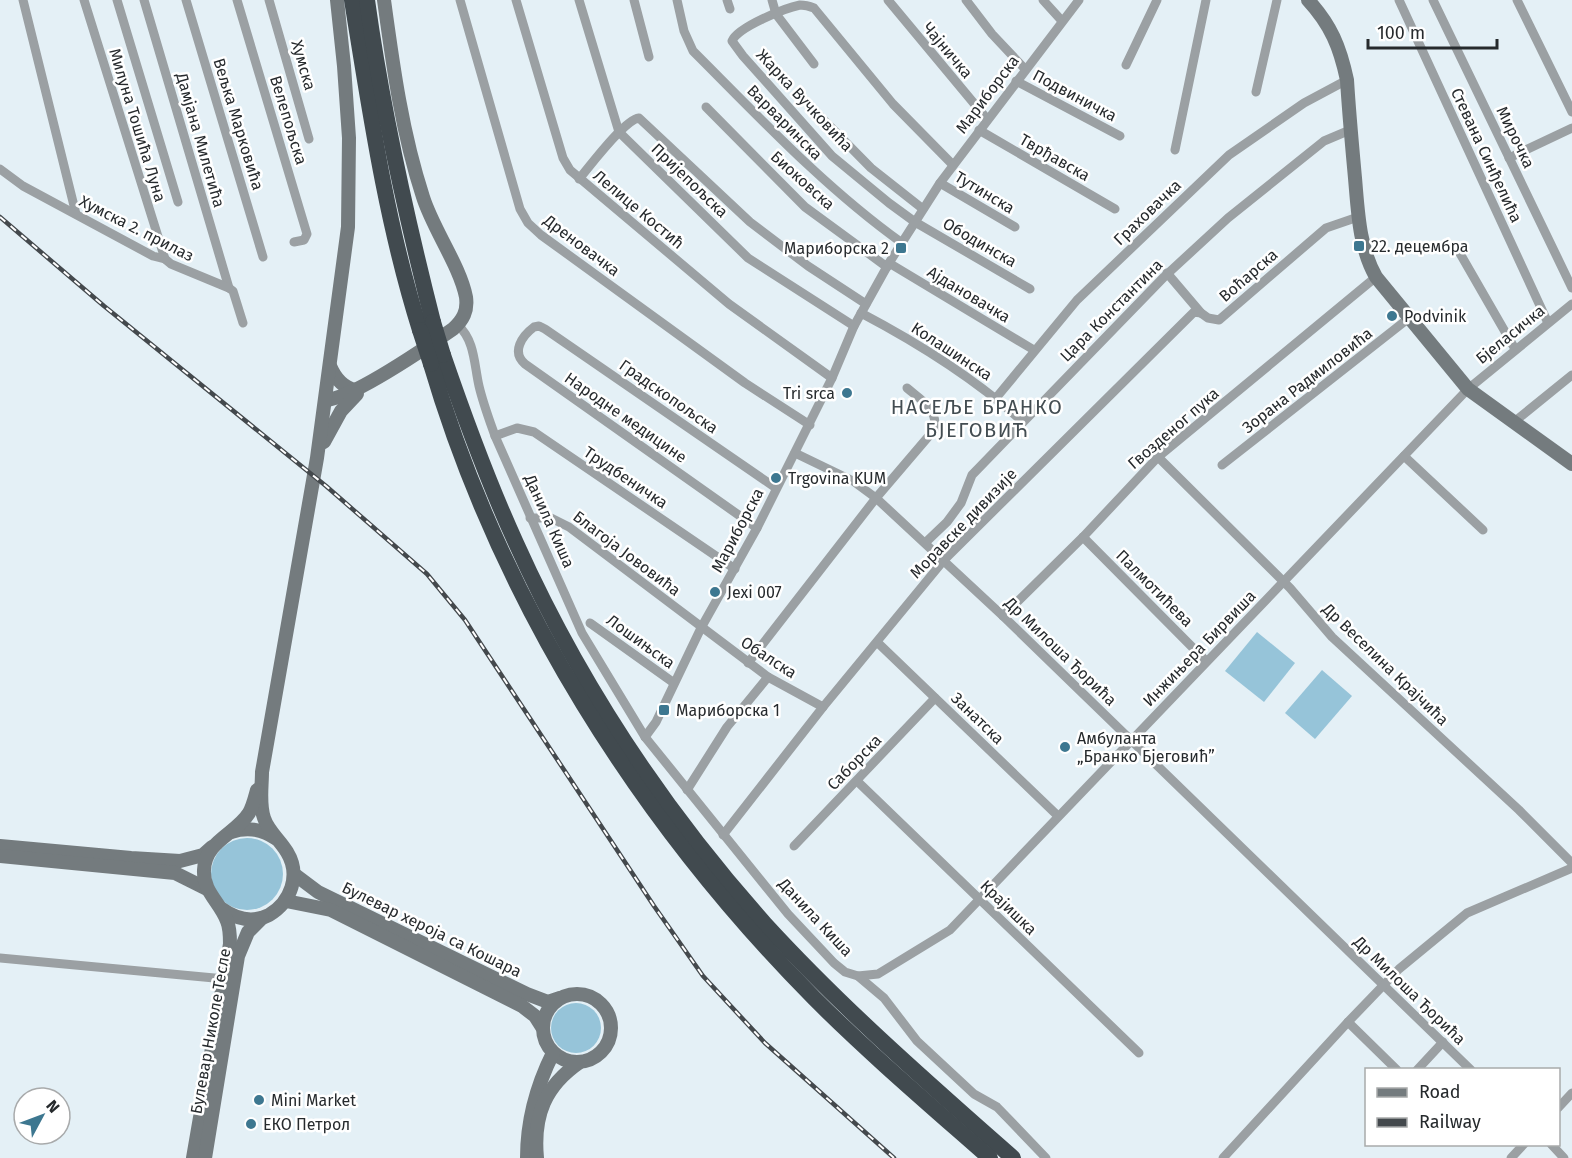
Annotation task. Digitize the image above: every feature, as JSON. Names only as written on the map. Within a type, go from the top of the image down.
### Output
[{"type":"highway","points":[[352,0],[384,188],[404,273],[427,326]]},
{"type":"highway","points":[[367,0],[427,326],[437,360],[517,545],[560,632],[651,779],[704,851],[833,1005],[990,1158]]},
{"type":"highway","points":[[874,1044],[1013,1158]]},
{"type":"main road","points":[[0,846],[180,861],[203,855],[250,812],[262,772],[318,458],[348,228],[349,180],[345,76],[336,0]]},
{"type":"main road","points":[[326,400],[335,399],[371,381],[458,325],[466,312],[466,295],[431,218],[416,174],[395,78],[384,0]]},
{"type":"main road","points":[[1308,0],[1335,38],[1347,80],[1358,217],[1368,264],[1376,277],[1468,389],[1572,464]]},
{"type":"main road","points":[[330,366],[338,380],[348,388],[355,390]]},
{"type":"main road","points":[[318,458],[340,411],[371,381]]},
{"type":"main road","points":[[0,856],[175,873],[207,889],[222,909],[240,918],[262,918],[286,902],[294,873],[290,857],[266,823],[262,811],[262,772]]},
{"type":"main road","points":[[229,833],[242,830],[261,831],[279,841]]},
{"type":"main road","points":[[207,889],[204,870],[213,847]]},
{"type":"main road","name":"Булевар хероја са Кошара","points":[[294,873],[318,891],[527,994],[548,1002],[560,998]]},
{"type":"main road","name":"Булевар хероја са Кошара","points":[[286,902],[302,903],[331,910],[522,1006],[535,1016],[542,1027]]},
{"type":"main road","name":"Булевар Николе Тесле","points":[[194,1158],[225,979],[230,935],[228,922],[222,909]]},
{"type":"main road","name":"Булевар Николе Тесле","points":[[205,1158],[238,956],[248,932],[262,918]]},
{"type":"main road","points":[[537,1158],[538,1127],[546,1096],[563,1074],[580,1062],[594,1058],[605,1047],[610,1033],[609,1018],[602,1005],[589,996],[574,994],[560,998],[547,1010],[542,1027],[543,1036],[553,1053],[565,1060],[580,1062]]},
{"type":"main road","points":[[527,1158],[526,1132],[533,1102],[553,1053]]},
{"type":"street","points":[[23,0],[76,214]]},
{"type":"street","name":"Милуна Тошића Луна","points":[[84,0],[165,259]]},
{"type":"street","points":[[117,0],[178,202]]},
{"type":"street","name":"Дамјана Милетића","points":[[144,0],[229,288]]},
{"type":"street","name":"Вељка Марковића","points":[[186,0],[263,257]]},
{"type":"street","name":"Велепољска","points":[[237,0],[307,234],[304,240],[294,242]]},
{"type":"street","name":"Хумска","points":[[269,0],[309,139]]},
{"type":"street","name":"Дреновачка","points":[[460,0],[520,208],[528,223],[541,235],[745,383],[810,424]]},
{"type":"street","name":"Лелице Костић","points":[[516,0],[563,158],[570,170],[729,304],[832,378]]},
{"type":"street","name":"Пријепољска","points":[[579,0],[619,132],[748,258],[854,326]]},
{"type":"street","points":[[634,0],[649,57]]},
{"type":"street","name":"Варваринска","points":[[677,0],[684,32],[693,51],[812,171],[852,206],[902,243]]},
{"type":"street","points":[[772,0],[776,14],[814,64]]},
{"type":"street","name":"Чајничка","points":[[888,0],[987,119]]},
{"type":"street","points":[[966,0],[992,34],[1025,69]]},
{"type":"street","points":[[1043,0],[1062,21]]},
{"type":"street","name":"Мариборска","points":[[645,737],[656,722],[701,628],[757,528],[810,424],[854,326],[888,265],[940,183],[1079,0]]},
{"type":"street","points":[[1126,65],[1157,0]]},
{"type":"street","points":[[1175,150],[1206,0]]},
{"type":"street","points":[[1256,92],[1277,0]]},
{"type":"street","name":"Стевана Синђелића","points":[[1399,0],[1548,323]]},
{"type":"street","name":"Мирочка","points":[[1433,0],[1572,288]]},
{"type":"street","points":[[1517,0],[1572,112]]},
{"type":"street","points":[[776,14],[800,5],[814,8],[892,104],[954,165]]},
{"type":"street","name":"Жарка Вучковића","points":[[776,14],[738,33],[732,40],[757,72],[832,156],[915,222]]},
{"type":"street","name":"Граховачка","points":[[996,398],[1077,300],[1228,155],[1304,103],[1347,80]]},
{"type":"street","name":"Подвиничка","points":[[1016,81],[1119,136]]},
{"type":"street","points":[[808,104],[870,168],[923,209]]},
{"type":"street","name":"Биоковска","points":[[706,107],[805,207],[888,265]]},
{"type":"street","points":[[579,179],[619,132],[634,119],[639,118],[750,222],[808,266],[866,304]]},
{"type":"street","points":[[1509,158],[1572,128]]},
{"type":"street","name":"Тврђавска","points":[[979,130],[1116,210]]},
{"type":"street","name":"Цара Константина","points":[[925,543],[947,522],[961,503],[972,475],[1167,273],[1280,175],[1324,141],[1350,130]]},
{"type":"street","name":"Хумска 2. прилаз","points":[[0,169],[23,186],[153,256],[165,259],[171,264],[229,288]]},
{"type":"street","name":"Тутинска","points":[[940,183],[1015,228]]},
{"type":"street","name":"Воћарска","points":[[1167,273],[1201,313],[1208,318],[1218,320],[1326,228],[1358,217]]},
{"type":"street","name":"Ободинска","points":[[915,222],[1030,289]]},
{"type":"street","points":[[1458,250],[1515,349]]},
{"type":"street","name":"Ајдановачка","points":[[888,265],[1034,350]]},
{"type":"street","name":"Гвозденог пука","points":[[1003,616],[1083,537],[1158,457],[1376,277]]},
{"type":"street","points":[[229,288],[233,291],[243,323]]},
{"type":"street","name":"Бјеласичка","points":[[1468,389],[1572,304]]},
{"type":"street","name":"Моравске дивизије","points":[[723,835],[944,560],[1194,312],[1201,313]]},
{"type":"street","name":"Колашинска","points":[[861,313],[921,346],[996,398],[1022,421]]},
{"type":"street","name":"Зорана Радмиловића","points":[[1222,465],[1409,318]]},
{"type":"street","name":"Данила Киша","points":[[458,325],[471,342],[483,402],[495,436],[582,633],[645,737],[788,914],[834,963],[845,972],[858,976],[884,998],[917,1041],[974,1094],[997,1107],[1046,1158]]},
{"type":"street","name":"Народне медицине","points":[[545,329],[539,326],[534,327],[522,340],[518,350],[522,362],[757,528]]},
{"type":"street","name":"Градскопољска","points":[[545,329],[776,488]]},
{"type":"street","points":[[1514,422],[1572,375]]},
{"type":"street","points":[[748,663],[876,498],[930,435],[935,424],[934,415],[928,406],[907,388]]},
{"type":"street","name":"Инжињера Бирвиша","points":[[858,976],[878,974],[950,930],[1468,389]]},
{"type":"street","name":"Трудбеничка","points":[[495,436],[517,428],[534,432],[735,569]]},
{"type":"street","name":"Др Милоша Ђорића","points":[[795,453],[853,481],[876,498],[944,560],[1469,1068]]},
{"type":"street","points":[[1404,456],[1483,530]]},
{"type":"street","name":"Др Веселина Крајчића","points":[[1158,457],[1284,582],[1332,637],[1495,787],[1572,863]]},
{"type":"street","name":"Благоја Јововића","points":[[530,518],[551,518],[569,527],[701,628]]},
{"type":"street","name":"Палмотићева","points":[[1083,537],[1206,661]]},
{"type":"street","name":"Лошињска","points":[[590,623],[674,683]]},
{"type":"street","name":"Обалска","points":[[701,628],[768,677],[824,707]]},
{"type":"street","name":"Занатска","points":[[877,642],[1058,816]]},
{"type":"street","points":[[687,790],[727,727],[768,677]]},
{"type":"street","name":"Саборска","points":[[794,846],[935,698]]},
{"type":"street","name":"Крајишка","points":[[857,782],[1139,1053]]},
{"type":"street","points":[[1223,1158],[1373,996],[1467,913],[1572,868]]},
{"type":"street","points":[[0,958],[225,979]]},
{"type":"street","points":[[1348,1022],[1395,1068]]},
{"type":"street","points":[[1419,1068],[1443,1042]]},
{"type":"street","points":[[1560,1106],[1572,1094]]},
{"type":"street","points":[[1511,1158],[1522,1146]]},
{"type":"street","points":[[1553,1146],[1564,1158]]},
{"type":"shaded area","points":[[1257,632],[1295,663],[1264,702],[1225,671]]},
{"type":"shaded area","points":[[1322,670],[1352,696],[1315,739],[1285,713]]},
{"type":"shaded area","points":[[247,838],[267,844],[277,854],[283,874],[277,894],[267,904],[247,910],[227,904],[217,894],[211,874],[217,854],[227,844]]},
{"type":"shaded area","points":[[576,1003],[594,1010],[601,1028],[594,1046],[576,1053],[558,1046],[551,1028],[558,1010]]},
{"type":"railway","points":[[0,217],[104,306],[326,486],[427,574],[465,620],[654,906],[703,976],[765,1043],[894,1158]]},
{"type":"place","name":"22. децембра","points":[[1359,246]]},
{"type":"place","name":"Мариборска 2","points":[[901,248]]},
{"type":"place","name":"Podvinik","points":[[1392,316]]},
{"type":"place","name":"Tri srca","points":[[847,393]]},
{"type":"place","name":"Trgovina KUM","points":[[776,478]]},
{"type":"place","name":"Jexi 007","points":[[715,592]]},
{"type":"place","name":"Мариборска 1","points":[[664,710]]},
{"type":"place","name":"Амбуланта „Бранко Бјеговић”","points":[[1065,747]]},
{"type":"place","name":"Mini Market","points":[[259,1100]]},
{"type":"place","name":"ЕКО Петрол","points":[[251,1124]]},
{"type":"district","name":"НАСЕЉЕ БРАНКО БЈЕГОВИЋ","points":[[977,418]]}]
